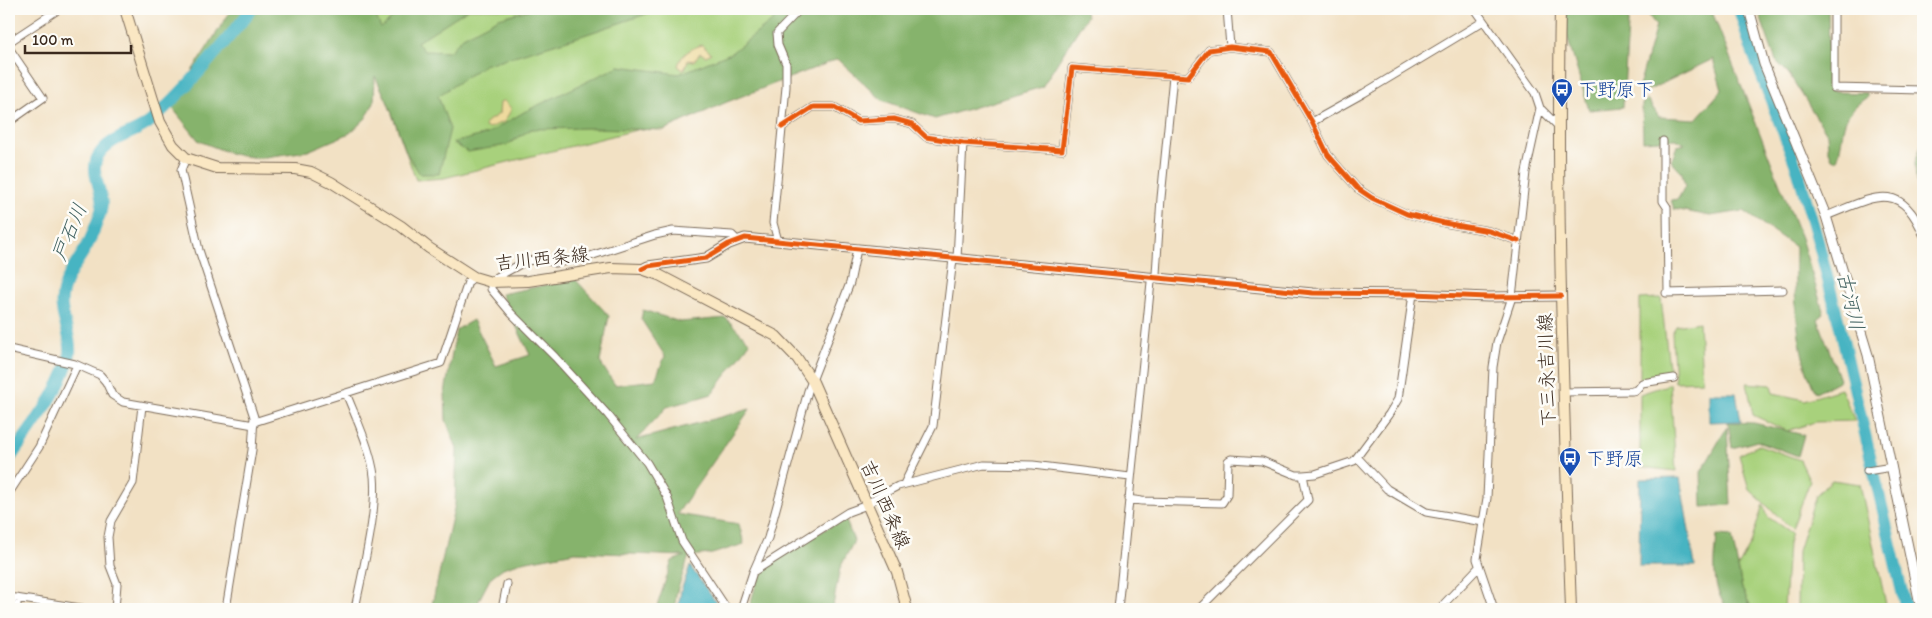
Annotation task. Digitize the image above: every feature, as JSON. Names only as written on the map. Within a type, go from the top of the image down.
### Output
[{"type":"main road","points":[[126,9],[160,122],[173,145],[186,158]]},
{"type":"main road","name":"下三永吉川線","points":[[1560,9],[1561,296],[1572,609]]},
{"type":"main road","name":"吉川西条線","points":[[186,158],[218,168],[295,169],[311,172],[331,182],[401,226],[429,248],[474,277],[491,282],[528,281],[611,268],[642,269],[668,280],[776,336],[797,358],[813,382],[897,572],[907,609]]},
{"type":"street","points":[[9,42],[58,9]]},
{"type":"street","points":[[778,241],[773,224],[786,64],[778,45],[777,33],[800,9]]},
{"type":"street","points":[[1227,9],[1230,47]]},
{"type":"street","points":[[1475,9],[1482,22],[1498,39],[1535,93],[1540,108],[1559,126]]},
{"type":"street","points":[[1749,9],[1764,64],[1826,216],[1868,356],[1889,467],[1921,609]]},
{"type":"street","points":[[1834,9],[1834,88],[1923,90]]},
{"type":"street","points":[[1312,122],[1482,22]]},
{"type":"street","points":[[782,127],[814,108],[834,107],[858,121],[894,119],[912,124],[926,137],[963,143],[1062,150],[1072,68],[1188,77],[1209,50],[1230,47],[1271,52],[1312,122],[1328,155],[1357,188],[1372,198],[1407,214],[1489,231],[1518,241]]},
{"type":"street","points":[[9,48],[44,98],[9,122]]},
{"type":"street","points":[[1118,609],[1151,282],[1156,274],[1173,76]]},
{"type":"street","points":[[1494,609],[1477,559],[1487,498],[1493,367],[1498,342],[1512,297],[1526,172],[1540,108]]},
{"type":"street","points":[[1663,141],[1663,201],[1667,207],[1667,293],[1783,290]]},
{"type":"street","points":[[904,484],[930,436],[933,426],[955,259],[963,143]]},
{"type":"street","points":[[186,158],[181,170],[199,250],[254,417],[252,450],[226,609]]},
{"type":"street","points":[[1826,216],[1868,200],[1882,197],[1894,198],[1913,212],[1923,234]]},
{"type":"street","points":[[727,609],[682,541],[667,497],[647,463],[608,414],[490,289],[491,282],[497,277],[526,261],[542,260],[555,264],[581,259],[673,231],[732,235],[737,240]]},
{"type":"street","points":[[642,269],[648,266],[706,258],[737,240],[745,238],[1314,293],[1512,297],[1561,296]]},
{"type":"street","points":[[740,609],[768,538],[808,391],[850,283],[857,249]]},
{"type":"street","points":[[9,349],[76,364],[100,375],[106,382],[112,395],[122,402],[254,424],[441,363],[468,282],[474,277]]},
{"type":"street","points":[[1128,499],[1222,503],[1227,496],[1228,461],[1231,459],[1262,461],[1296,475],[1315,474],[1354,461],[1390,414],[1398,399],[1413,294]]},
{"type":"street","points":[[9,493],[39,447],[76,364]]},
{"type":"street","points":[[1564,392],[1632,391],[1636,390],[1642,383],[1674,378]]},
{"type":"street","points":[[346,393],[366,445],[373,470],[374,484],[373,506],[355,609]]},
{"type":"street","points":[[116,609],[117,584],[110,566],[108,537],[111,520],[133,483],[142,406]]},
{"type":"street","points":[[1357,457],[1387,489],[1426,512],[1484,522]]},
{"type":"street","points":[[753,572],[848,512],[867,505],[877,496],[904,484],[984,464],[1033,465],[1130,477]]},
{"type":"street","points":[[1867,471],[1889,467]]},
{"type":"street","points":[[1199,609],[1308,500],[1303,475]]},
{"type":"street","points":[[1439,609],[1479,567]]},
{"type":"street","points":[[502,609],[507,584]]},
{"type":"street","points":[[9,596],[87,609]]},
{"type":"street","points":[[16,609],[17,598]]},
{"type":"green space","points":[[232,9],[373,9],[381,28],[400,9],[468,9],[417,42],[424,51],[449,52],[463,37],[499,18],[531,9],[661,9],[581,36],[484,65],[438,96],[450,129],[439,174],[420,174],[407,154],[388,103],[375,76],[374,102],[366,118],[350,133],[308,151],[258,158],[232,154],[199,141],[170,105]]},
{"type":"green space","points":[[349,9],[1048,9],[818,37],[668,122],[444,178],[416,180],[383,89]]},
{"type":"green space","points":[[784,9],[1083,9],[1087,16],[1042,87],[935,119],[882,100],[838,59],[727,102],[664,130],[531,129],[507,145],[468,152],[453,143],[487,134],[524,112],[619,66],[679,74],[731,53],[771,22]]},
{"type":"green space","points":[[1567,9],[1629,9],[1623,107],[1589,110],[1566,33]]},
{"type":"green space","points":[[1629,9],[1711,9],[1801,238],[1824,314],[1818,319],[1840,380],[1816,393],[1804,360],[1797,322],[1795,247],[1744,211],[1710,216],[1674,209],[1671,200],[1678,199],[1685,186],[1682,173],[1671,161],[1677,146],[1685,144],[1676,139],[1643,141],[1642,104],[1647,99],[1659,117],[1696,119],[1722,90],[1713,59],[1649,90],[1639,86],[1656,26],[1646,11]]},
{"type":"green space","points":[[1760,9],[1828,9],[1830,89],[1834,92],[1867,93],[1867,97],[1857,105],[1847,119],[1837,160],[1832,158],[1828,148],[1827,134],[1789,74],[1776,61],[1762,22]]},
{"type":"green space","points":[[1923,139],[1923,210],[1919,206],[1921,193],[1916,181],[1915,163]]},
{"type":"green space","points":[[575,279],[609,316],[600,362],[615,385],[655,380],[665,356],[641,319],[643,310],[680,322],[726,318],[750,343],[712,394],[667,407],[636,440],[750,409],[677,514],[739,524],[744,544],[712,554],[689,556],[676,594],[675,609],[656,609],[672,561],[685,556],[575,552],[522,562],[503,568],[491,577],[479,600],[477,609],[431,609],[455,504],[457,449],[446,420],[445,393],[456,330],[473,320],[496,366],[530,355],[501,294]]},
{"type":"green space","points":[[1661,298],[1670,376],[1640,378],[1640,299]]},
{"type":"green space","points":[[1699,322],[1702,381],[1675,382],[1672,333],[1676,326]]},
{"type":"green space","points":[[1747,383],[1771,385],[1773,393],[1805,400],[1841,389],[1855,421],[1815,422],[1787,431],[1753,415]]},
{"type":"green space","points":[[1670,384],[1676,471],[1640,467],[1640,394]]},
{"type":"green space","points":[[1728,422],[1754,423],[1804,435],[1798,456],[1757,441],[1732,448]]},
{"type":"green space","points":[[1727,427],[1731,505],[1702,507],[1701,472]]},
{"type":"green space","points":[[1759,445],[1800,460],[1810,481],[1792,529],[1749,489],[1739,455]]},
{"type":"green space","points":[[1832,480],[1860,484],[1887,609],[1797,609],[1798,551],[1816,495]]},
{"type":"green space","points":[[1763,504],[1768,517],[1791,533],[1788,543],[1784,609],[1752,609],[1742,589],[1738,567],[1751,543]]},
{"type":"green space","points":[[845,518],[854,541],[840,568],[833,606],[829,609],[749,609],[761,567]]},
{"type":"green space","points":[[1717,535],[1732,536],[1742,589],[1752,609],[1728,609],[1722,601],[1718,592],[1715,574]]},
{"type":"sand","points":[[702,45],[711,53],[706,56],[700,53],[694,61],[688,60],[685,69],[678,66],[681,58],[687,52]]},
{"type":"sand","points":[[503,100],[511,110],[504,122],[490,128],[485,127],[485,123],[499,114],[500,103]]},
{"type":"water","points":[[1709,393],[1736,393],[1741,421],[1709,422]]},
{"type":"water","points":[[1680,478],[1695,566],[1639,566],[1640,479]]},
{"type":"water","points":[[690,566],[721,609],[678,609],[681,590]]},
{"type":"waterway","name":"戸石川","points":[[9,460],[54,394],[67,366],[70,346],[62,311],[63,290],[68,277],[87,246],[101,211],[101,197],[95,170],[98,156],[109,144],[145,126],[165,108],[204,67],[252,9]]},
{"type":"waterway","name":"古河川","points":[[1739,9],[1750,45],[1798,171],[1819,245],[1906,609]]},
{"type":"cycle path","points":[[782,127],[813,107],[834,107],[858,121],[894,119],[912,124],[926,137],[963,143],[1062,150],[1072,68],[1188,77],[1209,50],[1230,47],[1271,52],[1312,122],[1328,155],[1357,188],[1372,198],[1407,214],[1489,231],[1518,241]]},
{"type":"cycle path","points":[[642,269],[648,266],[706,258],[729,244],[745,238],[1313,293],[1488,297],[1561,296]]},
{"type":"place","name":"下野原下","points":[[1562,108]]},
{"type":"place","name":"下野原","points":[[1570,477]]}]
